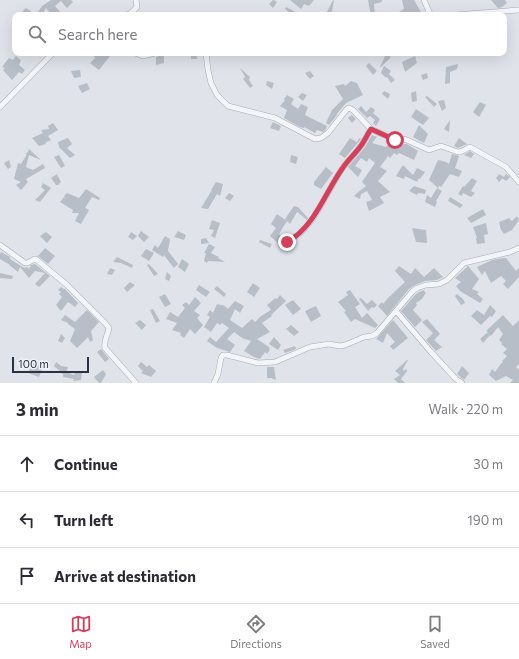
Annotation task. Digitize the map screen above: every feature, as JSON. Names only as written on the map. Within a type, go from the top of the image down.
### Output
[{"type":"street","points":[[132,12],[137,7],[136,0]]},
{"type":"street","points":[[424,0],[429,12]]},
{"type":"street","points":[[493,12],[519,10]]},
{"type":"street","points":[[0,107],[51,56]]},
{"type":"street","points":[[206,56],[208,70],[217,95],[228,106],[275,118],[315,139],[321,138],[328,133],[349,108],[353,110],[371,129],[395,140],[407,140],[429,150],[441,146],[461,152],[470,147],[506,166],[519,182]]},
{"type":"street","points":[[287,242],[300,233],[311,220],[342,169],[361,146],[371,129]]},
{"type":"street","points":[[0,245],[25,263],[35,259],[37,260],[67,285],[109,328],[104,343],[105,348],[136,383]]},
{"type":"street","points":[[214,383],[218,374],[220,358],[223,355],[227,354],[258,363],[275,362],[310,348],[329,344],[340,346],[345,345],[357,339],[374,335],[417,288],[426,285],[439,284],[447,280],[464,263],[506,253],[519,248]]},
{"type":"street","points":[[396,311],[431,352],[456,379],[462,383]]},
{"type":"building","points":[[51,0],[71,0],[73,2],[67,8],[61,1],[55,6],[60,12],[49,12],[46,8],[44,12],[38,12],[42,6]]},
{"type":"building","points":[[273,0],[277,2],[273,8],[269,4]]},
{"type":"building","points":[[290,0],[314,0],[309,6],[304,4],[301,9]]},
{"type":"building","points":[[333,0],[332,12],[327,12]]},
{"type":"building","points":[[368,0],[382,0],[382,2],[374,4],[375,12],[370,12]]},
{"type":"building","points":[[402,0],[414,0],[421,12],[399,12],[404,9]]},
{"type":"building","points":[[491,0],[505,0],[507,3],[498,8]]},
{"type":"building","points":[[286,7],[295,12],[289,12],[285,9]]},
{"type":"building","points":[[26,8],[32,12],[22,12]]},
{"type":"building","points":[[16,56],[21,60],[19,65],[25,70],[22,74],[19,72],[12,80],[3,70],[5,68],[2,67],[9,58],[13,60]]},
{"type":"building","points":[[94,56],[110,56],[99,70],[90,63],[95,58]]},
{"type":"building","points":[[164,56],[164,63],[156,65],[156,57]]},
{"type":"building","points":[[191,56],[196,56],[197,59],[191,59]]},
{"type":"building","points":[[385,56],[391,57],[381,67]]},
{"type":"building","points":[[415,56],[417,63],[405,72],[402,62]]},
{"type":"building","points":[[369,63],[377,71],[373,75],[366,66]]},
{"type":"building","points":[[458,64],[457,69],[450,72],[450,83],[445,84],[446,67]]},
{"type":"building","points":[[384,66],[391,71],[389,74],[395,80],[391,83],[387,77],[386,78],[381,73]]},
{"type":"building","points":[[240,68],[250,77],[249,80],[253,86],[250,88],[243,79],[245,77]]},
{"type":"building","points":[[80,70],[81,77],[74,78],[71,71]]},
{"type":"building","points":[[310,71],[314,76],[310,79],[305,73]]},
{"type":"building","points":[[427,73],[428,78],[423,80],[421,75]]},
{"type":"building","points":[[267,81],[274,83],[272,89],[266,85]]},
{"type":"building","points":[[351,81],[357,83],[363,95],[346,103],[329,125],[326,123],[332,110],[343,99],[335,86],[344,84],[345,86]]},
{"type":"building","points":[[87,83],[90,89],[82,93],[78,86]]},
{"type":"building","points":[[384,91],[390,94],[388,99],[382,94]]},
{"type":"building","points":[[416,91],[417,101],[412,102],[411,93]]},
{"type":"building","points":[[302,93],[307,95],[303,101],[298,97]]},
{"type":"building","points":[[287,95],[294,99],[291,104],[298,109],[301,104],[308,107],[305,115],[327,126],[325,131],[323,132],[317,130],[315,133],[284,118],[287,110],[280,106]]},
{"type":"building","points":[[427,96],[437,104],[434,107],[425,97]]},
{"type":"building","points":[[444,100],[446,108],[442,111],[438,101]]},
{"type":"building","points":[[480,102],[486,105],[479,117],[473,112]]},
{"type":"building","points":[[361,106],[366,112],[371,107],[375,110],[373,113],[380,119],[376,126],[373,123],[375,120],[370,116],[367,118],[358,109]]},
{"type":"building","points":[[416,109],[429,118],[423,125],[411,117]]},
{"type":"building","points":[[352,115],[356,119],[352,123],[348,118]]},
{"type":"building","points":[[450,120],[449,132],[444,129]]},
{"type":"building","points":[[273,122],[281,126],[279,131],[270,128]]},
{"type":"building","points":[[53,123],[58,130],[48,136],[51,140],[45,143],[46,144],[39,146],[32,138],[43,133],[41,130],[49,129],[48,126]]},
{"type":"building","points":[[419,125],[428,134],[424,143],[413,137]]},
{"type":"building","points":[[372,135],[377,137],[372,143],[386,147],[390,142],[395,144],[407,144],[418,151],[414,160],[399,153],[397,155],[394,153],[390,158],[388,156],[380,167],[387,171],[378,181],[390,192],[380,197],[384,203],[369,211],[366,202],[372,200],[367,191],[361,194],[360,199],[354,196],[366,186],[362,182],[375,163],[369,158],[367,162],[361,158],[355,166],[362,170],[358,177],[348,167],[365,147]]},
{"type":"building","points":[[68,138],[72,144],[67,148],[75,155],[70,158],[59,147],[58,142]]},
{"type":"building","points":[[350,138],[357,142],[359,138],[361,139],[345,158],[339,154]]},
{"type":"building","points":[[459,138],[467,144],[458,148],[454,146]]},
{"type":"building","points":[[29,149],[41,160],[29,155],[26,167],[33,170],[43,164],[45,168],[26,179],[28,182],[21,190],[16,185],[21,182],[14,179],[18,163],[21,164]]},
{"type":"building","points":[[470,151],[474,154],[471,158],[464,155]]},
{"type":"building","points":[[452,154],[459,156],[455,168],[462,171],[459,177],[450,174],[441,187],[439,186],[438,188],[429,180],[438,160],[449,164]]},
{"type":"building","points":[[59,155],[65,166],[61,168],[54,157]]},
{"type":"building","points":[[291,155],[298,157],[296,164],[290,162]]},
{"type":"building","points":[[9,160],[11,167],[8,169],[4,163]]},
{"type":"building","points":[[403,165],[413,175],[417,168],[425,172],[417,182],[405,176],[404,179],[396,176]]},
{"type":"building","points":[[326,167],[333,173],[321,189],[314,185],[314,182]]},
{"type":"building","points":[[57,174],[61,182],[56,185],[51,178]]},
{"type":"building","points":[[499,174],[504,177],[506,174],[510,177],[506,181],[503,178],[499,182],[496,178]]},
{"type":"building","points":[[472,178],[477,181],[471,191],[475,193],[471,197],[463,193],[462,196],[458,194],[463,186],[464,187]]},
{"type":"building","points":[[216,182],[223,184],[220,196],[217,194],[208,209],[201,208],[212,190]]},
{"type":"building","points":[[43,183],[51,188],[40,202],[35,200],[45,190],[41,187]]},
{"type":"building","points":[[414,186],[426,190],[425,194],[418,193],[417,195],[409,191]]},
{"type":"building","points":[[437,188],[442,191],[436,201],[435,207],[425,202],[427,195],[431,198]]},
{"type":"building","points":[[86,189],[100,198],[99,200],[92,197],[85,208],[89,210],[81,224],[75,221],[79,213],[72,213],[73,210],[60,202],[64,197],[66,199],[64,196],[67,193],[79,198]]},
{"type":"building","points":[[229,193],[234,196],[230,201],[225,198]]},
{"type":"building","points":[[450,197],[463,205],[460,208],[448,201]]},
{"type":"building","points":[[294,206],[298,207],[308,218],[307,220],[297,212],[290,224],[285,219]]},
{"type":"building","points":[[483,209],[486,215],[471,223],[467,218]]},
{"type":"building","points":[[277,214],[287,221],[279,234],[283,238],[278,243],[270,236],[276,228],[271,224]]},
{"type":"building","points":[[517,216],[519,220],[512,230],[504,234],[501,230],[499,222],[509,218],[512,221]]},
{"type":"building","points":[[212,220],[220,223],[215,238],[211,236],[214,230],[209,229]]},
{"type":"building","points":[[486,223],[488,234],[484,235],[485,243],[477,244],[477,238],[473,227]]},
{"type":"building","points":[[412,228],[426,230],[427,243],[416,242]]},
{"type":"building","points":[[141,231],[149,237],[144,242],[138,236]]},
{"type":"building","points":[[178,231],[186,235],[184,240],[174,237]]},
{"type":"building","points":[[46,232],[52,237],[47,243],[40,236]]},
{"type":"building","points":[[131,232],[137,236],[133,240],[128,237]]},
{"type":"building","points":[[165,236],[170,239],[168,251],[178,264],[174,268],[164,255],[163,257],[152,250],[155,245],[158,248]]},
{"type":"building","points":[[206,238],[209,243],[201,244],[201,239]]},
{"type":"building","points":[[260,240],[272,244],[270,248],[259,242]]},
{"type":"building","points":[[209,244],[215,247],[211,253],[225,262],[208,261],[207,263],[204,261],[206,253],[204,253]]},
{"type":"building","points":[[45,248],[55,256],[48,264],[38,256]]},
{"type":"building","points":[[146,249],[154,253],[149,261],[141,256]]},
{"type":"building","points":[[1,252],[24,268],[27,267],[29,269],[31,265],[35,264],[50,276],[39,287],[35,284],[45,273],[35,271],[29,278],[20,267],[18,272],[0,259]]},
{"type":"building","points":[[117,257],[133,265],[132,268],[121,263],[113,262]]},
{"type":"building","points":[[506,258],[516,271],[519,268],[519,277],[508,289],[503,284],[506,281],[501,276],[491,283],[485,271],[482,275],[477,267],[492,260]]},
{"type":"building","points":[[182,259],[189,264],[185,272],[178,267]]},
{"type":"building","points":[[149,264],[158,274],[154,276],[147,265]]},
{"type":"building","points":[[399,266],[411,274],[415,268],[424,277],[434,268],[443,277],[437,280],[425,281],[409,289],[387,316],[378,306],[382,302],[383,304],[405,282],[395,271]]},
{"type":"building","points":[[468,266],[479,279],[472,289],[479,292],[477,294],[483,299],[480,303],[460,291],[456,286],[461,282],[455,278]]},
{"type":"building","points":[[110,268],[115,270],[112,275],[107,274]]},
{"type":"building","points":[[167,272],[171,276],[169,281],[165,279]]},
{"type":"building","points":[[0,273],[13,276],[12,279],[0,278]]},
{"type":"building","points":[[130,282],[135,285],[127,292],[124,288]]},
{"type":"building","points":[[253,283],[260,288],[254,297],[247,292]]},
{"type":"building","points":[[199,285],[210,292],[206,297],[196,290]]},
{"type":"building","points":[[217,286],[226,294],[224,297],[214,289]]},
{"type":"building","points":[[61,287],[65,289],[78,303],[75,307],[68,302],[61,311],[56,305],[62,297],[59,294],[61,292],[58,290]]},
{"type":"building","points":[[350,290],[360,304],[355,307],[362,318],[367,313],[378,325],[375,328],[355,319],[351,322],[344,312],[346,311],[338,302],[348,295],[346,292]]},
{"type":"building","points":[[424,290],[426,294],[416,303],[417,305],[413,310],[422,320],[415,327],[401,311],[415,295]]},
{"type":"building","points":[[165,294],[171,304],[165,307],[159,297]]},
{"type":"building","points":[[457,294],[465,303],[461,305],[455,296]]},
{"type":"building","points":[[280,295],[286,301],[271,315],[272,316],[262,323],[270,332],[257,339],[269,347],[270,350],[267,354],[265,352],[260,359],[244,351],[251,341],[242,338],[234,332],[227,339],[235,345],[230,352],[217,348],[207,341],[210,337],[216,342],[229,328],[222,323],[220,325],[217,323],[211,332],[204,327],[210,317],[207,315],[210,310],[213,313],[217,304],[225,306],[228,309],[235,301],[244,306],[240,313],[235,309],[230,320],[242,328],[252,319],[255,322],[271,310],[267,305],[275,298],[277,299]]},
{"type":"building","points":[[195,297],[201,303],[194,311],[200,315],[197,318],[203,325],[195,334],[190,329],[184,338],[180,335],[181,333],[172,330],[177,323],[166,319],[170,312],[178,317],[185,308],[182,305],[186,302],[189,305]]},
{"type":"building","points":[[361,298],[367,304],[372,300],[377,305],[368,311],[359,299]]},
{"type":"building","points":[[293,300],[301,309],[293,315],[285,305]]},
{"type":"building","points":[[490,305],[496,311],[492,317],[490,316],[481,325],[471,316],[477,310],[484,315]]},
{"type":"building","points":[[316,306],[321,316],[311,322],[305,311]]},
{"type":"building","points":[[153,309],[160,321],[156,323],[150,310]]},
{"type":"building","points":[[87,310],[99,322],[91,331],[93,340],[90,342],[88,337],[77,348],[70,341],[75,329],[68,323],[61,320],[65,315],[75,322]]},
{"type":"building","points":[[503,315],[513,326],[519,320],[519,364],[516,367],[519,370],[519,383],[510,383],[513,380],[506,376],[496,381],[489,375],[492,369],[495,372],[507,356],[503,353],[507,349],[499,340],[503,334],[498,327],[483,343],[480,339],[488,332],[486,331]]},
{"type":"building","points":[[427,319],[440,334],[434,340],[442,347],[436,351],[426,340],[433,333],[422,322]]},
{"type":"building","points":[[140,320],[146,325],[142,330],[135,323]]},
{"type":"building","points":[[393,320],[408,338],[393,350],[390,346],[395,342],[387,333],[383,343],[376,339]]},
{"type":"building","points":[[291,325],[299,332],[294,336],[286,329]]},
{"type":"building","points":[[61,334],[65,338],[62,343],[58,341]]},
{"type":"building","points":[[274,337],[281,345],[278,350],[269,344]]},
{"type":"building","points":[[295,346],[296,349],[285,353],[283,350]]},
{"type":"building","points":[[101,349],[109,359],[105,362],[97,352]]},
{"type":"building","points":[[407,360],[403,369],[404,371],[406,369],[407,371],[401,379],[405,383],[398,383],[394,379],[400,375],[395,371]]},
{"type":"building","points":[[56,362],[61,366],[68,367],[66,372],[74,375],[75,372],[82,372],[81,380],[73,381],[74,379],[63,377],[63,374],[54,366]]},
{"type":"building","points":[[141,362],[147,367],[149,365],[156,371],[151,377],[141,373],[143,371],[138,366]]},
{"type":"building","points":[[33,363],[43,367],[39,377],[28,373]]},
{"type":"building","points":[[462,366],[469,373],[464,380],[457,374]]},
{"type":"building","points":[[267,367],[274,367],[276,380],[267,378]]},
{"type":"building","points":[[103,370],[106,374],[101,383],[99,383],[94,377]]},
{"type":"route","points":[[287,242],[300,233],[311,220],[342,169],[361,146],[371,129],[395,140]]}]
